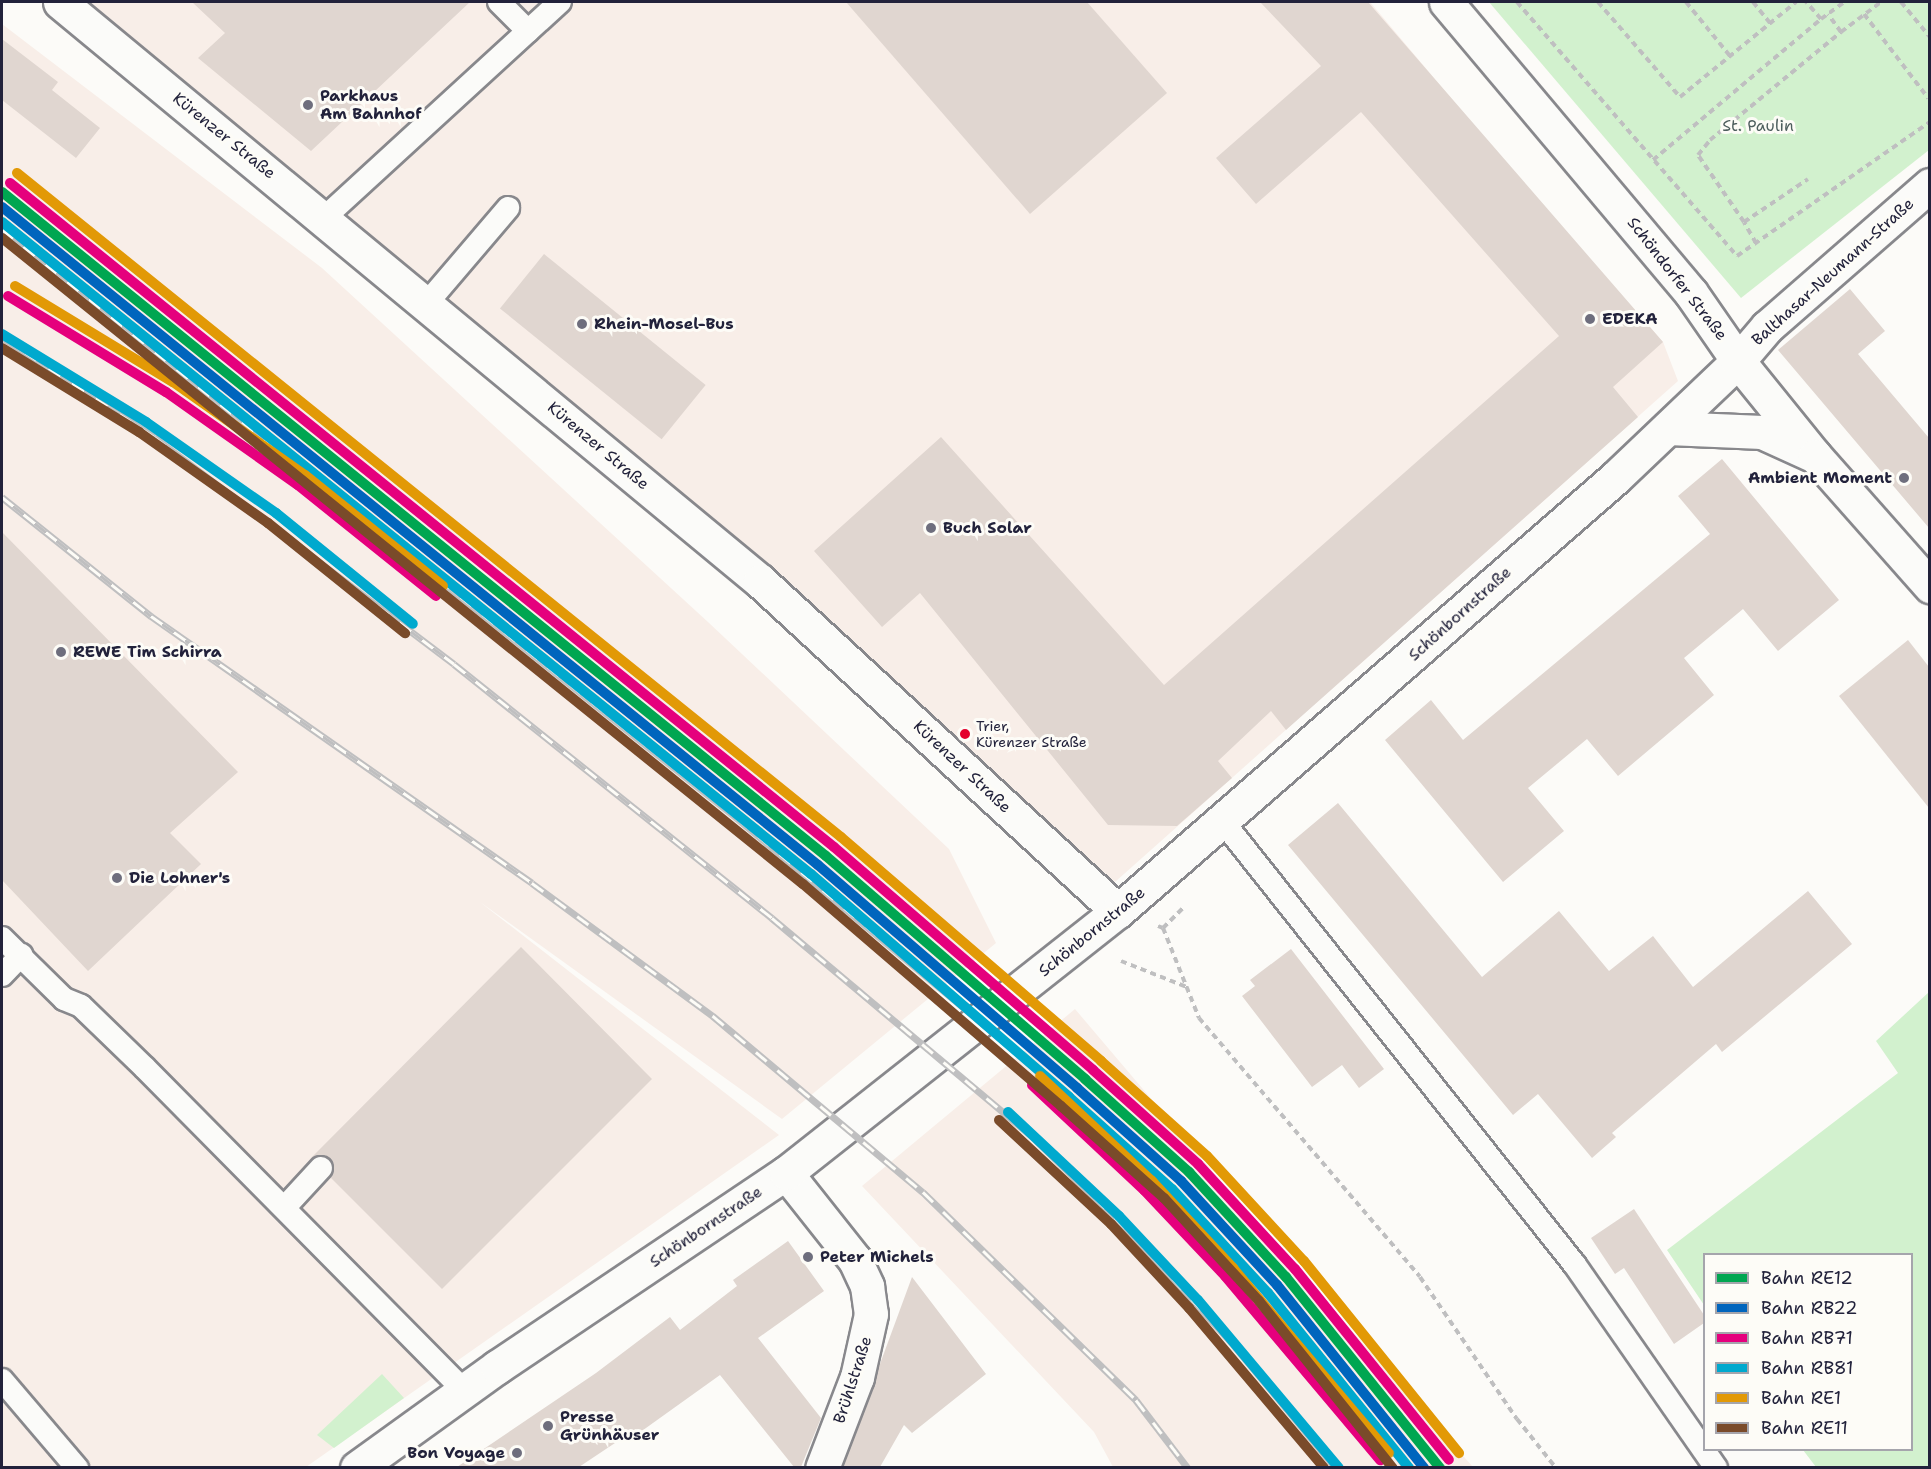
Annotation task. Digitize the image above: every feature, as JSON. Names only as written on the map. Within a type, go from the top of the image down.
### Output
[{"type":"street","name":"Kürenzer Straße","points":[[60,2],[427,303],[760,581],[1119,911]]},
{"type":"street","name":"Schöndorfer Straße","points":[[1446,2],[1696,299],[1738,361],[1815,456],[1929,586]]},
{"type":"street","name":"Balthasar-Neumann-Straße","points":[[1738,361],[1767,327],[1929,185]]},
{"type":"street","name":"Schönbornstraße","points":[[357,1467],[786,1173],[1119,911],[1224,823],[1668,428],[1738,361]]},
{"type":"street","points":[[1668,428],[1762,432],[1815,456]]},
{"type":"street","name":"Brühlstraße","points":[[786,1173],[855,1260],[867,1287],[871,1314],[857,1377],[822,1467]]},
{"type":"lane","points":[[498,2],[528,31]]},
{"type":"lane","points":[[324,218],[560,2]]},
{"type":"lane","points":[[427,303],[508,208]]},
{"type":"lane","points":[[1224,823],[1575,1265],[1703,1448]]},
{"type":"lane","points":[[2,938],[64,999],[81,1006],[285,1207],[465,1391]]},
{"type":"lane","points":[[2,975],[21,955]]},
{"type":"lane","points":[[285,1207],[321,1168]]},
{"type":"lane","points":[[2,1380],[77,1467]]},
{"type":"lane","points":[[1705,1451],[1716,1467]]},
{"type":"path","points":[[1517,2],[1737,256],[1929,123]]},
{"type":"path","points":[[1598,2],[1680,97],[1796,2]]},
{"type":"path","points":[[1686,2],[1730,56]]},
{"type":"path","points":[[1752,2],[1770,23]]},
{"type":"path","points":[[1806,2],[1821,19]]},
{"type":"path","points":[[1653,160],[1844,2]]},
{"type":"path","points":[[1756,243],[1698,155],[1710,140],[1881,2]]},
{"type":"path","points":[[1901,2],[1929,37]]},
{"type":"path","points":[[1827,14],[1841,32]]},
{"type":"path","points":[[1864,14],[1928,98]]},
{"type":"path","points":[[1744,222],[1808,179]]},
{"type":"path","points":[[1163,928],[1199,1018],[1420,1277],[1517,1419],[1556,1467]]},
{"type":"path","points":[[1121,961],[1186,987]]},
{"type":"shaded area","points":[[74,2],[1370,2],[1514,173],[1663,342],[1678,381],[1115,882]]},
{"type":"shaded area","points":[[2,24],[322,268],[708,622],[949,849],[996,943],[782,1119],[480,902],[779,1135],[306,1467],[2,1467]]},
{"type":"shaded area","points":[[1075,1009],[1265,1233],[1473,1467],[1113,1467],[1094,1432],[862,1186]]},
{"type":"green space","name":"St. Paulin","points":[[1489,2],[1929,2],[1929,150],[1741,298]]},
{"type":"green space","points":[[1929,992],[1929,1467],[1816,1467],[1804,1451],[1913,1451],[1913,1253],[1703,1253],[1703,1304],[1667,1250],[1898,1073],[1876,1041]]},
{"type":"green space","points":[[382,1374],[404,1398],[334,1448],[317,1435]]},
{"type":"building","name":"Parkhaus Am Bahnhof","points":[[192,2],[470,2],[311,151],[198,58],[225,33]]},
{"type":"building","points":[[846,2],[1087,2],[1167,93],[1030,214]]},
{"type":"building","points":[[1260,2],[1368,2],[1663,342],[1613,387],[1638,417],[1286,730],[1271,711],[1218,761],[1232,778],[1177,826],[1108,825],[920,593],[882,627],[814,551],[941,437],[1164,685],[1559,336],[1361,112],[1256,204],[1216,158],[1321,66]]},
{"type":"building","points":[[2,39],[58,82],[52,90],[100,128],[76,158],[2,100]]},
{"type":"building","points":[[544,254],[706,385],[662,439],[500,308]]},
{"type":"building","points":[[1850,289],[1885,331],[1858,354],[1929,438],[1929,528],[1778,350]]},
{"type":"building","points":[[1722,459],[1839,600],[1778,651],[1743,609],[1684,658],[1714,695],[1618,776],[1587,739],[1528,788],[1564,831],[1503,882],[1385,740],[1431,700],[1463,740],[1710,534],[1678,496]]},
{"type":"building","name":"REWE Tim Schirra","points":[[2,532],[238,772],[170,833],[201,864],[88,971],[2,880]]},
{"type":"building","points":[[1908,640],[1929,667],[1929,808],[1839,696]]},
{"type":"building","points":[[1338,803],[1482,977],[1559,911],[1609,971],[1653,936],[1693,987],[1808,891],[1852,944],[1722,1052],[1716,1044],[1612,1133],[1616,1137],[1592,1158],[1538,1094],[1513,1115],[1288,845]]},
{"type":"building","points":[[521,947],[652,1079],[442,1289],[331,1178],[334,1170],[331,1159],[323,1155],[311,1158]]},
{"type":"building","points":[[1291,949],[1384,1069],[1359,1088],[1342,1065],[1312,1087],[1242,996],[1255,986],[1250,980]]},
{"type":"building","points":[[1634,1209],[1703,1313],[1703,1324],[1674,1344],[1624,1268],[1615,1274],[1591,1238]]},
{"type":"building","points":[[788,1241],[824,1291],[758,1338],[821,1418],[801,1467],[794,1467],[720,1375],[639,1433],[636,1429],[579,1467],[457,1467],[596,1373],[670,1317],[680,1330],[737,1286],[733,1280]]},
{"type":"building","points":[[912,1277],[986,1374],[912,1433],[904,1425],[880,1467],[842,1467]]},
{"type":"railway","points":[[2,229],[737,818],[1070,1096],[1195,1217],[1332,1369],[1407,1468]]},
{"type":"railway","points":[[2,337],[154,437],[454,664],[772,918],[1035,1139],[1135,1237],[1233,1344],[1336,1468]]},
{"type":"railway","points":[[2,497],[151,616],[532,883],[713,1016],[923,1192],[1136,1400],[1188,1468]]},
{"type":"rail line","name":"RE1","points":[[17,173],[841,837],[1101,1061],[1207,1156],[1304,1261],[1459,1453]]},
{"type":"rail line","name":"RB71","points":[[10,183],[834,847],[1093,1070],[1198,1164],[1295,1269],[1449,1460]]},
{"type":"rail line","name":"RE12","points":[[2,192],[826,856],[1085,1079],[1189,1172],[1286,1277],[1440,1468]]},
{"type":"rail line","name":"RB22","points":[[2,207],[818,865],[1077,1088],[1181,1181],[1277,1285],[1424,1468]]},
{"type":"rail line","name":"RB81","points":[[2,222],[811,874],[1069,1097],[1172,1189],[1268,1293],[1409,1468]]},
{"type":"rail line","name":"RE11","points":[[2,238],[803,884],[1061,1106],[1164,1198],[1259,1301],[1393,1468]]},
{"type":"rail line","name":"RE1","points":[[15,286],[173,382],[305,475],[443,586]]},
{"type":"rail line","name":"RB71","points":[[8,296],[166,392],[298,485],[436,596]]},
{"type":"rail line","name":"RB81","points":[[2,334],[146,422],[276,513],[413,624]]},
{"type":"rail line","name":"RE11","points":[[2,348],[139,432],[268,523],[405,633]]},
{"type":"rail line","name":"RE1","points":[[1040,1076],[1152,1181],[1233,1268],[1389,1453]]},
{"type":"rail line","name":"RB71","points":[[1032,1085],[1144,1190],[1225,1276],[1380,1460]]},
{"type":"rail line","name":"RB81","points":[[1008,1112],[1119,1216],[1198,1300],[1339,1468]]},
{"type":"rail line","name":"RE11","points":[[999,1120],[1111,1224],[1189,1308],[1324,1468]]},
{"type":"place","name":"Parkhaus Am Bahnhof","points":[[308,105]]},
{"type":"place","name":"EDEKA","points":[[1590,319]]},
{"type":"place","name":"Rhein-Mosel-Bus","points":[[582,324]]},
{"type":"place","name":"Ambient Moment","points":[[1904,478]]},
{"type":"place","name":"Buch Solar","points":[[931,528]]},
{"type":"place","name":"REWE Tim Schirra","points":[[61,652]]},
{"type":"place","name":"Trier, Kürenzer Straße","points":[[965,734]]},
{"type":"place","name":"Die Lohner's","points":[[117,878]]},
{"type":"place","name":"Peter Michels","points":[[808,1257]]},
{"type":"place","name":"Presse Grünhäuser","points":[[548,1426]]},
{"type":"place","name":"Bon Voyage","points":[[517,1453]]}]
